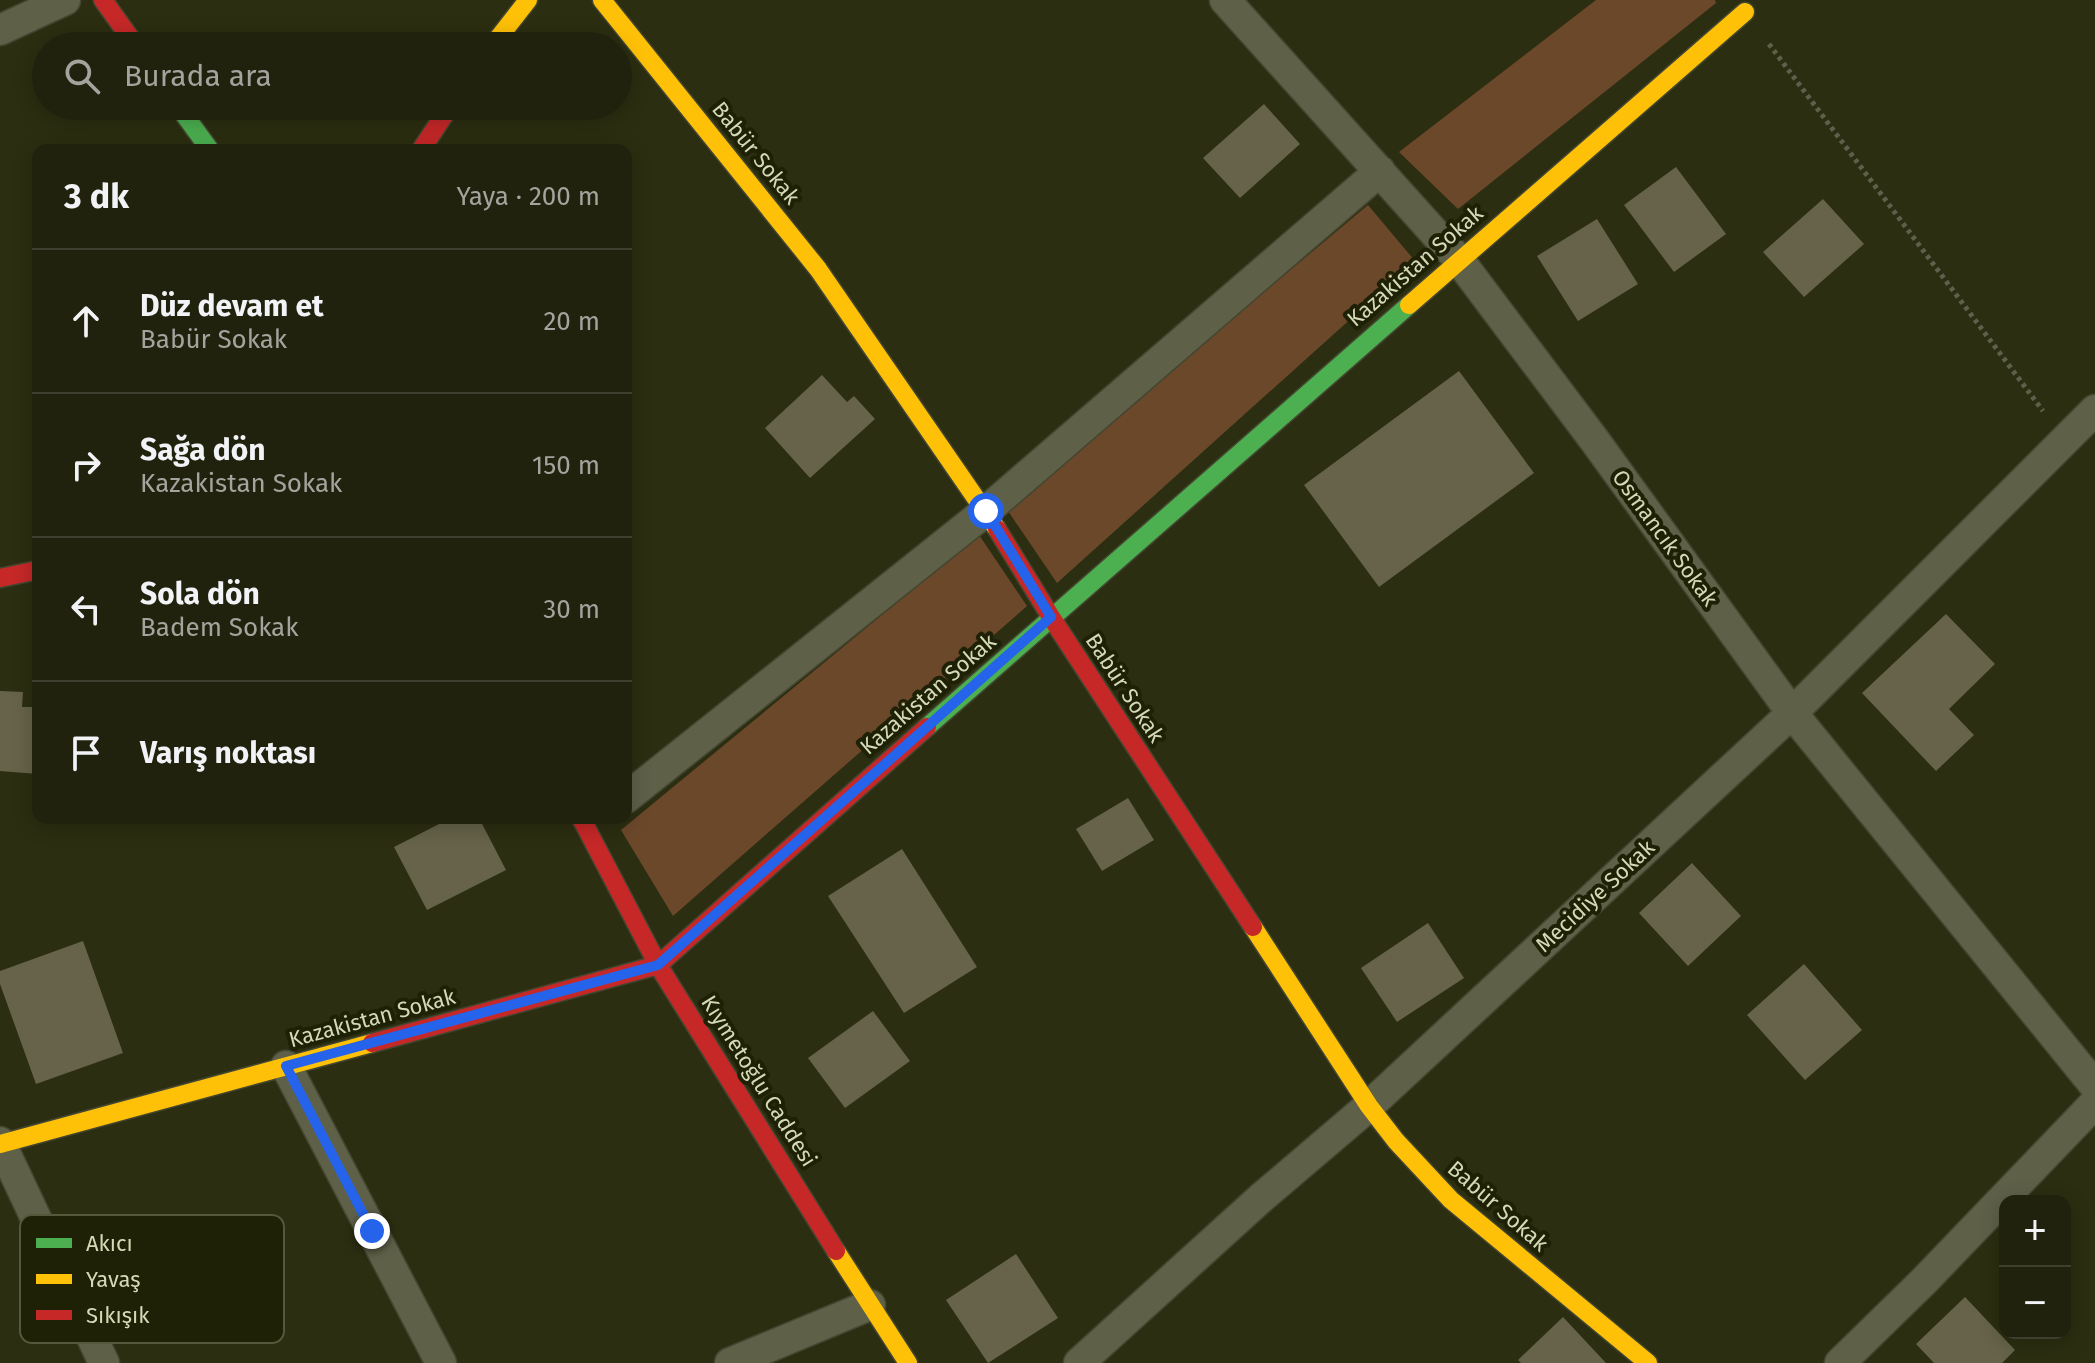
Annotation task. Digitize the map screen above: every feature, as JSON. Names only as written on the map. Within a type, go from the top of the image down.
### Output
[{"type":"street","points":[[0,30],[65,0]]},
{"type":"street","points":[[103,0],[126,32]]},
{"type":"street","points":[[503,32],[528,0]]},
{"type":"street","name":"Babür Sokak","points":[[602,0],[628,32]]},
{"type":"street","name":"Osmancık Sokak","points":[[1225,0],[1459,260],[1792,713],[2095,1086]]},
{"type":"street","name":"Kazakistan Sokak","points":[[0,1143],[658,965],[1051,617],[1745,12]]},
{"type":"street","name":"Babür Sokak","points":[[632,37],[818,269],[986,511],[1051,617],[1369,1106],[1405,1152],[1451,1200],[1648,1363]]},
{"type":"street","points":[[188,120],[206,144]]},
{"type":"street","points":[[425,144],[441,120]]},
{"type":"street","points":[[632,793],[986,511],[1380,171]]},
{"type":"street","name":"Mecidiye Sokak","points":[[1079,1363],[1261,1198],[1369,1106],[1792,713],[2095,410]]},
{"type":"street","points":[[0,578],[32,571]]},
{"type":"street","name":"Kıymetoğlu Caddesi","points":[[591,824],[658,965],[908,1363]]},
{"type":"street","points":[[286,1066],[441,1363]]},
{"type":"street","points":[[1840,1363],[1925,1280],[2095,1103]]},
{"type":"street","points":[[0,1143],[34,1215]]},
{"type":"street","points":[[730,1363],[870,1305]]},
{"type":"street","points":[[95,1343],[104,1363]]},
{"type":"path","points":[[1745,12],[2066,441]]},
{"type":"shaded area","points":[[1596,0],[1715,0],[1716,3],[1458,209],[1399,152]]},
{"type":"shaded area","points":[[1368,205],[1415,261],[1057,583],[1006,508]]},
{"type":"shaded area","points":[[979,535],[1027,606],[673,916],[621,830]]},
{"type":"building","points":[[1264,104],[1300,144],[1240,198],[1203,158]]},
{"type":"building","points":[[1676,167],[1726,234],[1674,272],[1624,205]]},
{"type":"building","points":[[1823,199],[1864,244],[1804,297],[1763,252]]},
{"type":"building","points":[[1597,219],[1638,284],[1578,321],[1537,256]]},
{"type":"building","points":[[1459,371],[1534,473],[1379,587],[1304,485]]},
{"type":"building","points":[[822,375],[847,402],[854,396],[875,419],[810,478],[765,428]]},
{"type":"building","points":[[1946,614],[1995,664],[1949,709],[1974,735],[1936,771],[1862,693]]},
{"type":"building","points":[[0,691],[23,692],[22,707],[32,707],[32,774],[0,771]]},
{"type":"building","points":[[1128,798],[1154,840],[1102,871],[1076,829]]},
{"type":"building","points":[[439,824],[482,824],[506,870],[427,910],[394,847]]},
{"type":"building","points":[[902,849],[977,967],[904,1013],[828,896]]},
{"type":"building","points":[[1692,863],[1741,916],[1688,966],[1639,913]]},
{"type":"building","points":[[1428,923],[1464,978],[1397,1022],[1361,968]]},
{"type":"building","points":[[83,941],[123,1053],[36,1084],[0,984],[0,971]]},
{"type":"building","points":[[1804,964],[1862,1030],[1805,1080],[1747,1015]]},
{"type":"building","points":[[873,1011],[910,1061],[845,1108],[808,1058]]},
{"type":"building","points":[[1016,1254],[1058,1318],[988,1363],[946,1300]]},
{"type":"building","points":[[1965,1297],[1999,1333],[1999,1339],[2005,1339],[2015,1350],[2002,1363],[1934,1363],[1916,1344]]},
{"type":"building","points":[[1563,1317],[1606,1363],[1521,1363],[1518,1360]]},
{"type":"traffic: fast","points":[[188,120],[206,144]]},
{"type":"traffic: fast","points":[[927,727],[1409,305]]},
{"type":"traffic: slow","points":[[503,32],[528,0]]},
{"type":"traffic: slow","points":[[602,0],[628,32]]},
{"type":"traffic: slow","points":[[1409,305],[1745,12]]},
{"type":"traffic: slow","points":[[632,37],[818,269],[997,529]]},
{"type":"traffic: slow","points":[[1253,927],[1369,1106],[1396,1141],[1451,1200],[1648,1363]]},
{"type":"traffic: slow","points":[[0,1144],[372,1043]]},
{"type":"traffic: slow","points":[[836,1251],[908,1363]]},
{"type":"traffic: jam","points":[[103,0],[126,32]]},
{"type":"traffic: jam","points":[[425,144],[441,120]]},
{"type":"traffic: jam","points":[[997,529],[1253,927]]},
{"type":"traffic: jam","points":[[0,578],[32,571]]},
{"type":"traffic: jam","points":[[372,1043],[658,965],[927,727]]},
{"type":"traffic: jam","points":[[584,824],[658,965],[836,1251]]},
{"type":"route","points":[[372,1231],[286,1066],[658,965],[1051,617],[986,511]]}]
